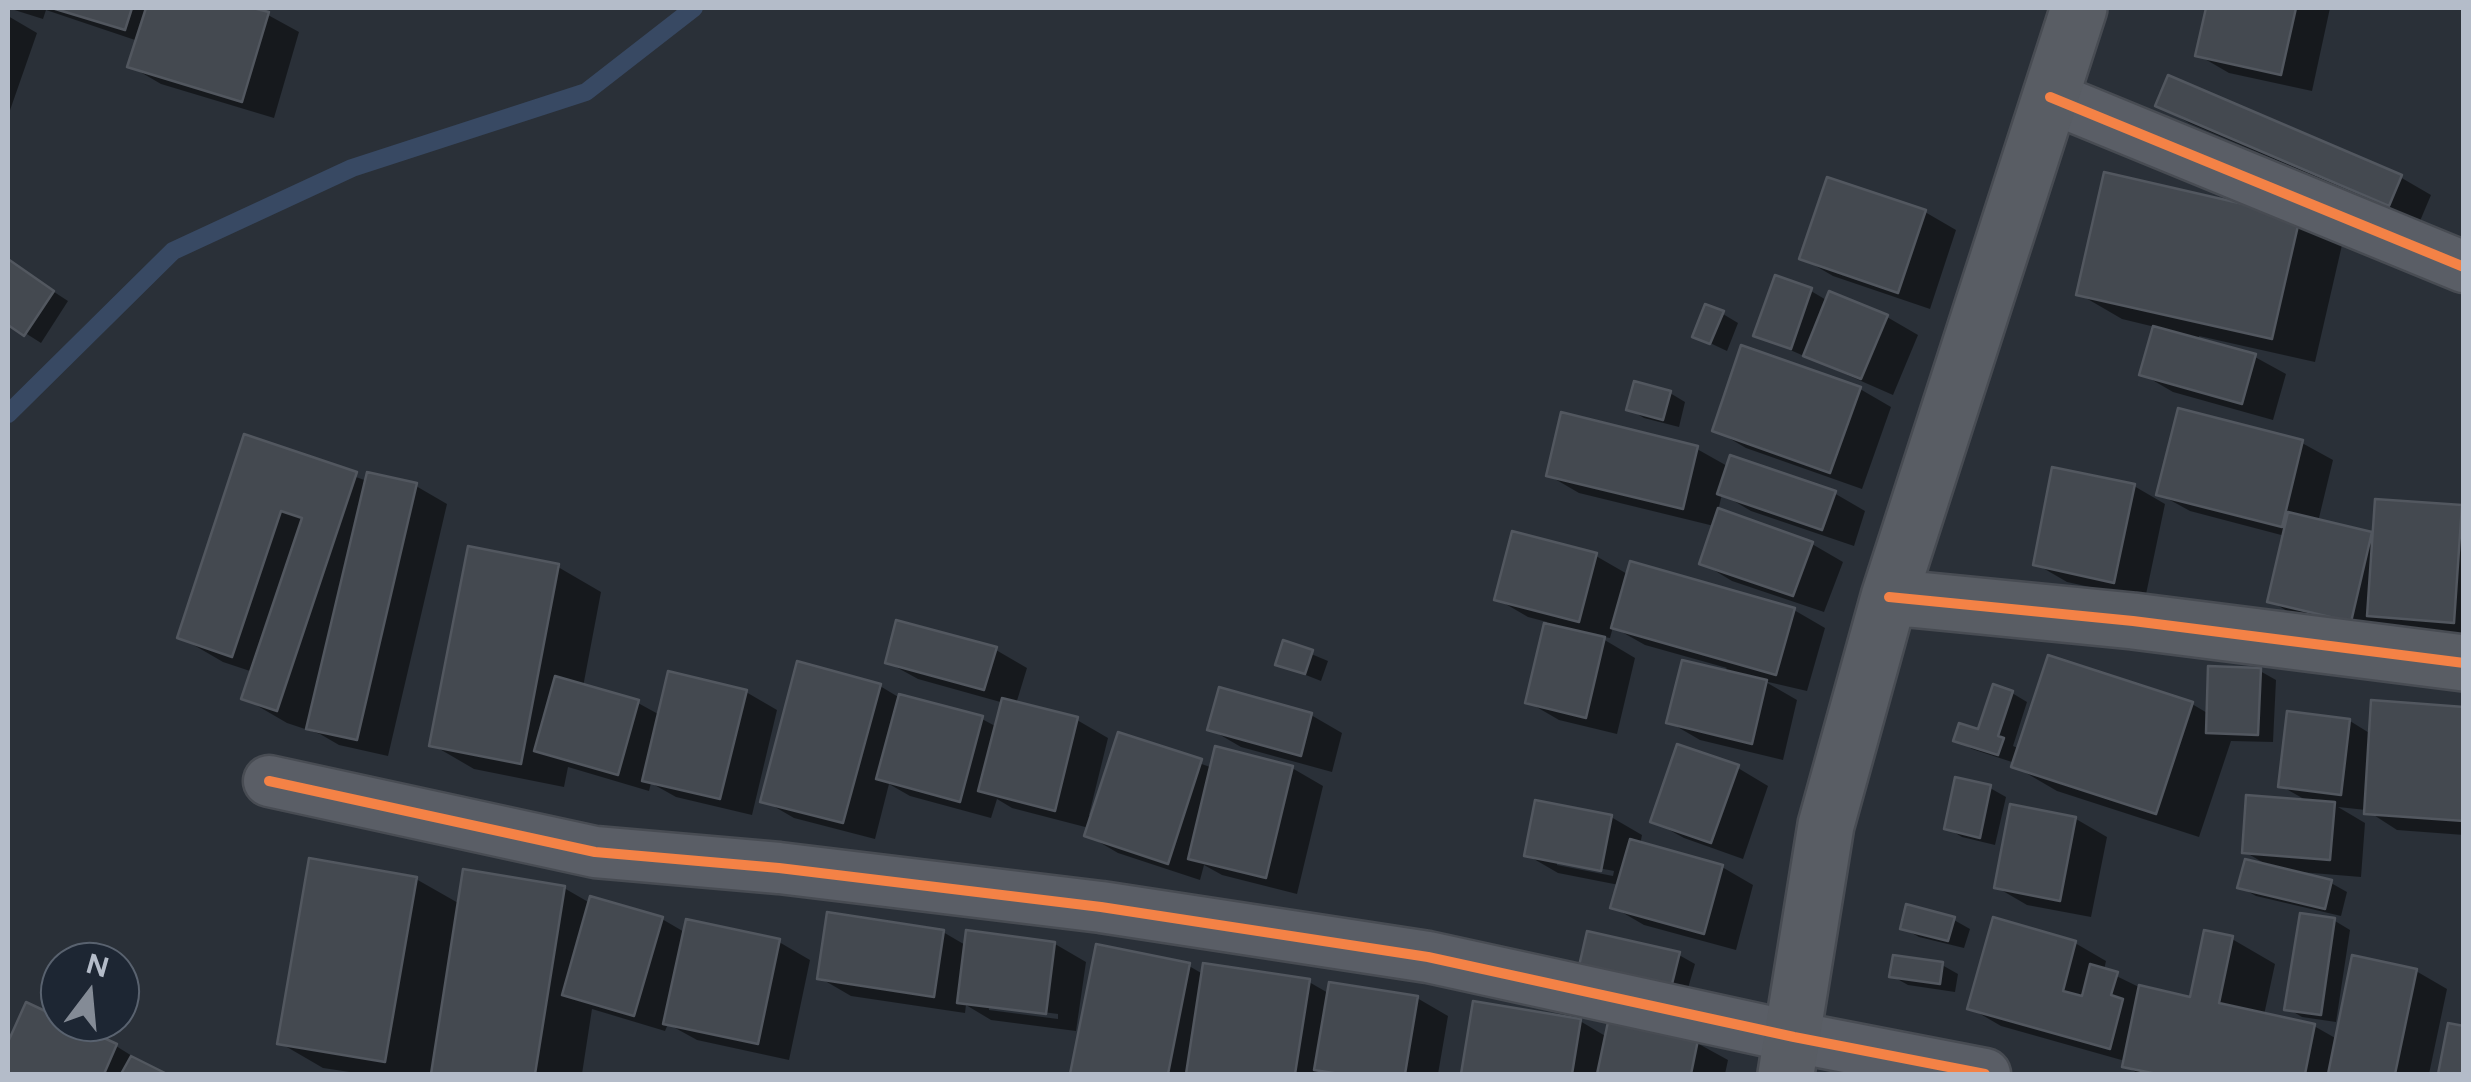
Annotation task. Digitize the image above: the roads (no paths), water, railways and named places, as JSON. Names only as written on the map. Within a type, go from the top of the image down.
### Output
[{"type":"main road","points":[[1790,1056],[1826,825],[1889,597],[2079,8]]},
{"type":"main road","points":[[1889,597],[2134,622],[2464,663]]},
{"type":"street","points":[[2050,97],[2464,268]]},
{"type":"street","points":[[270,781],[594,852],[779,868],[1102,908],[1428,957],[1790,1056],[1985,1074]]},
{"type":"waterway","points":[[8,414],[173,251],[352,168],[586,92],[694,8]]}]
